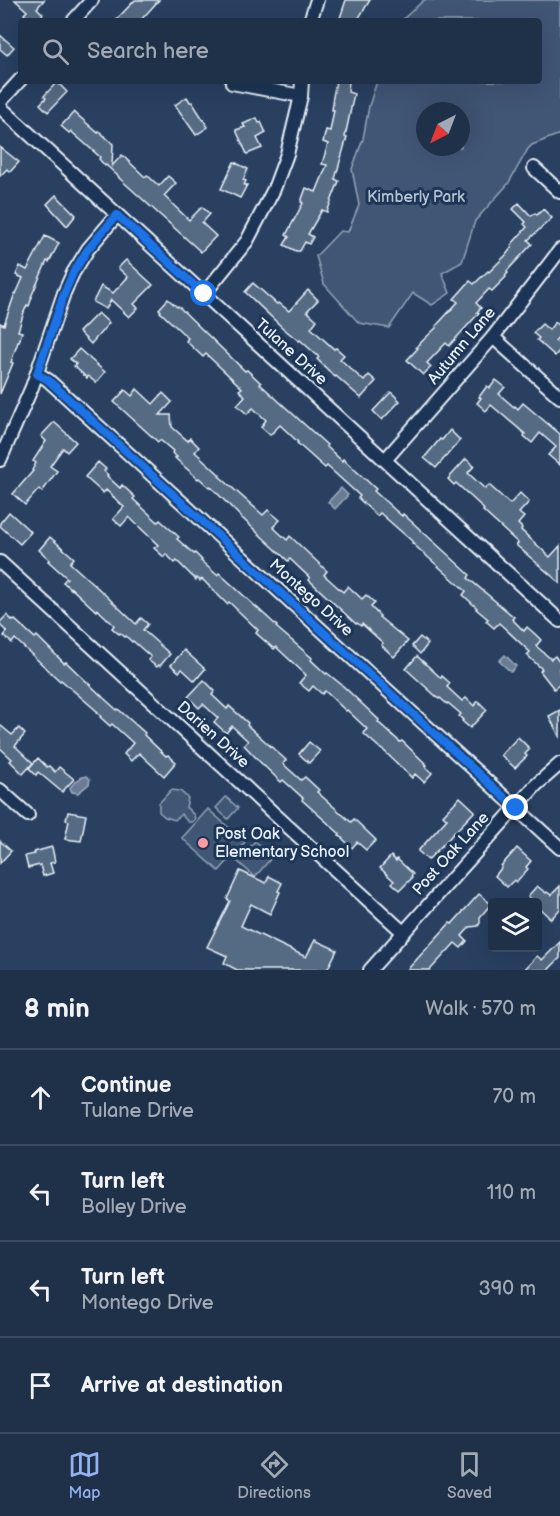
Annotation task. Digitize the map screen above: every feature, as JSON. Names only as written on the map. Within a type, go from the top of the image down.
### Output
[{"type":"street","points":[[76,18],[92,0]]},
{"type":"street","points":[[311,18],[317,0]]},
{"type":"street","points":[[0,102],[18,82]]},
{"type":"street","points":[[242,84],[301,96]]},
{"type":"street","points":[[204,294],[247,241],[274,189],[286,154],[301,96],[302,84]]},
{"type":"street","name":"Tulane Drive","points":[[0,107],[560,621]]},
{"type":"street","points":[[534,168],[560,192]]},
{"type":"street","points":[[0,460],[37,374],[73,273],[88,249],[117,215]]},
{"type":"street","name":"Autumn Lane","points":[[385,460],[493,337],[560,250]]},
{"type":"street","points":[[493,337],[560,397]]},
{"type":"street","name":"Montego Drive","points":[[37,374],[48,380],[560,848]]},
{"type":"street","name":"Darien Drive","points":[[0,562],[403,932]]},
{"type":"street","name":"Post Oak Lane","points":[[370,970],[536,785],[560,764]]},
{"type":"street","points":[[0,790],[28,815]]},
{"type":"green space","name":"Kimberly Park","points":[[424,0],[560,0],[560,134],[532,145],[528,149],[508,184],[475,221],[462,262],[442,273],[450,293],[432,305],[413,293],[389,328],[359,323],[324,284],[316,256],[340,231],[348,232],[359,205],[352,169],[363,139],[376,84],[542,84],[542,18],[404,18]]},
{"type":"green space","points":[[171,790],[180,791],[188,798],[186,807],[195,819],[192,822],[188,822],[181,814],[175,820],[159,812],[159,803]]},
{"type":"green space","points":[[226,797],[238,808],[228,819],[216,808]]},
{"type":"green space","points":[[208,809],[245,842],[219,871],[182,838]]},
{"type":"green space","points":[[255,841],[273,856],[255,877],[237,861]]},
{"type":"shaded area","points":[[341,488],[348,495],[335,509],[328,502]]},
{"type":"shaded area","points":[[505,655],[516,666],[511,672],[499,661]]},
{"type":"shaded area","points":[[86,776],[90,779],[89,784],[78,793],[72,792],[70,788],[73,784]]},
{"type":"building","points":[[15,0],[44,0],[37,8],[43,14],[40,18],[29,18],[24,14],[27,11]]},
{"type":"building","points":[[135,0],[159,0],[143,18],[118,18]]},
{"type":"building","points":[[346,0],[370,0],[359,18],[340,18]]},
{"type":"building","points":[[0,35],[14,47],[7,55],[0,49]]},
{"type":"building","points":[[55,84],[59,84],[67,92],[48,112],[40,104],[46,98],[44,96]]},
{"type":"building","points":[[335,84],[349,84],[348,92],[354,94],[345,137],[347,137],[335,179],[339,181],[327,212],[322,210],[308,234],[313,237],[309,244],[305,242],[300,251],[296,251],[284,245],[289,237],[286,235],[303,203],[301,202],[306,188],[316,192],[327,165],[322,164],[328,144],[323,142],[326,130],[330,131],[334,110],[332,110]]},
{"type":"building","points":[[187,97],[208,127],[196,135],[175,105]]},
{"type":"building","points":[[74,112],[113,144],[112,166],[122,155],[145,177],[147,175],[159,186],[168,176],[176,183],[164,196],[189,220],[202,207],[210,214],[202,223],[216,236],[201,252],[105,166],[99,159],[100,157],[71,131],[69,133],[61,126]]},
{"type":"building","points":[[257,118],[266,133],[257,138],[262,148],[247,154],[236,130],[245,127],[243,124]]},
{"type":"building","points":[[0,147],[19,162],[10,172],[7,169],[0,176]]},
{"type":"building","points":[[234,162],[248,169],[243,180],[246,181],[244,185],[247,185],[240,198],[221,189]]},
{"type":"building","points":[[56,195],[76,215],[67,226],[47,204]]},
{"type":"building","points":[[519,203],[531,216],[535,213],[537,215],[543,209],[552,218],[528,240],[532,244],[507,271],[506,277],[492,291],[489,289],[476,303],[481,308],[477,312],[479,313],[449,346],[446,343],[427,363],[431,367],[423,375],[407,360],[418,348],[416,347],[458,302],[454,299],[470,281],[474,284],[489,272],[506,255],[511,245],[527,227],[524,224],[526,222],[513,209]]},
{"type":"building","points":[[45,236],[59,243],[49,262],[47,261],[29,306],[27,305],[24,312],[18,331],[22,332],[11,362],[13,363],[0,394],[0,323],[4,325],[23,278],[16,275],[20,266],[27,270]]},
{"type":"building","points":[[126,260],[153,285],[134,304],[138,308],[129,317],[111,300],[106,309],[93,302],[101,286],[113,293],[128,277],[118,268]]},
{"type":"building","points":[[253,283],[277,304],[279,303],[289,311],[308,290],[318,300],[307,311],[317,320],[311,328],[344,355],[340,359],[364,381],[369,375],[376,381],[361,398],[335,377],[317,359],[319,357],[284,329],[245,292]]},
{"type":"building","points":[[168,299],[245,371],[247,370],[261,383],[342,461],[343,459],[376,489],[374,491],[470,575],[468,578],[514,617],[512,619],[524,631],[527,627],[535,634],[541,640],[536,646],[551,659],[555,656],[560,663],[560,684],[554,689],[540,671],[542,669],[527,655],[530,652],[499,623],[494,628],[486,621],[488,619],[463,595],[466,591],[380,513],[377,516],[358,498],[360,496],[327,466],[325,468],[280,425],[270,435],[261,427],[266,420],[253,408],[247,414],[237,405],[245,396],[239,390],[242,388],[206,354],[203,357],[186,341],[188,338],[160,312],[159,309]]},
{"type":"building","points":[[98,313],[109,323],[91,344],[79,332]]},
{"type":"building","points":[[555,322],[560,326],[560,335],[555,341],[560,345],[560,350],[555,356],[537,340],[539,338],[533,333],[542,324],[549,330]]},
{"type":"building","points":[[79,349],[105,372],[96,383],[74,366],[76,364],[70,359]]},
{"type":"building","points":[[496,380],[505,387],[499,394],[514,407],[518,409],[523,403],[560,434],[560,465],[548,455],[556,447],[540,433],[532,443],[524,436],[525,434],[491,405],[486,411],[477,403],[487,386],[490,388]]},
{"type":"building","points":[[137,389],[153,404],[163,393],[172,402],[160,415],[171,415],[172,427],[188,441],[190,438],[199,447],[195,452],[219,476],[263,515],[268,510],[280,520],[273,527],[287,540],[290,536],[327,571],[324,575],[343,592],[348,586],[362,599],[366,595],[375,603],[371,607],[379,617],[408,641],[394,657],[381,645],[383,643],[362,624],[361,626],[356,624],[290,559],[288,561],[210,486],[198,479],[175,458],[177,457],[172,453],[173,451],[160,440],[158,442],[114,402],[125,390],[132,396]]},
{"type":"building","points":[[391,392],[400,401],[382,420],[373,411]]},
{"type":"building","points":[[54,422],[76,442],[67,452],[63,448],[50,466],[57,471],[42,492],[39,489],[25,505],[13,494],[33,471],[36,463],[33,461],[46,441],[41,436]]},
{"type":"building","points":[[450,430],[460,440],[436,468],[424,458]]},
{"type":"building","points":[[466,459],[474,466],[468,473],[485,489],[489,485],[510,504],[520,493],[529,502],[519,513],[524,517],[518,524],[521,530],[550,557],[560,546],[560,583],[516,545],[518,543],[483,511],[480,505],[456,483],[454,485],[448,479]]},
{"type":"building","points":[[98,462],[106,469],[104,471],[107,476],[120,488],[122,485],[135,497],[133,499],[158,522],[160,520],[179,537],[177,539],[217,575],[219,573],[427,765],[425,766],[432,773],[424,782],[415,774],[412,778],[363,733],[367,729],[325,691],[322,694],[313,686],[309,691],[299,683],[306,675],[276,647],[274,649],[256,633],[258,630],[202,579],[200,581],[197,578],[196,580],[177,561],[175,563],[166,554],[164,557],[154,548],[158,545],[129,517],[121,526],[113,519],[124,507],[106,490],[103,493],[85,477]]},
{"type":"building","points":[[9,512],[31,532],[20,544],[0,526]]},
{"type":"building","points":[[50,537],[74,558],[70,563],[136,624],[141,618],[148,624],[143,630],[170,654],[160,666],[157,667],[148,660],[151,657],[133,641],[119,634],[112,628],[114,625],[97,609],[96,611],[63,582],[67,578],[39,550]]},
{"type":"building","points":[[7,615],[35,638],[37,636],[64,663],[66,662],[145,733],[144,735],[166,756],[168,755],[176,762],[164,776],[139,753],[131,761],[124,754],[133,743],[112,724],[110,726],[98,712],[60,681],[15,639],[12,643],[4,636],[7,632],[0,622]]},
{"type":"building","points":[[420,637],[428,644],[420,654],[412,646]]},
{"type":"building","points":[[184,650],[205,669],[195,681],[182,669],[179,672],[171,665]]},
{"type":"building","points":[[417,656],[441,678],[442,676],[450,683],[447,687],[462,701],[466,698],[474,706],[478,701],[487,710],[470,728],[462,721],[459,716],[461,714],[439,699],[406,669]]},
{"type":"building","points":[[204,680],[215,691],[212,695],[227,709],[229,706],[286,760],[283,764],[301,780],[305,777],[319,790],[317,792],[351,822],[354,819],[376,840],[366,850],[357,842],[352,848],[302,800],[303,798],[283,780],[281,782],[260,762],[244,745],[248,741],[232,726],[226,733],[214,722],[218,718],[203,704],[199,708],[188,697]]},
{"type":"building","points":[[560,710],[560,738],[549,716]]},
{"type":"building","points":[[0,725],[12,735],[19,728],[25,734],[15,746],[33,763],[23,774],[0,748]]},
{"type":"building","points":[[518,737],[530,749],[525,754],[527,756],[515,768],[501,755]]},
{"type":"building","points":[[309,742],[320,751],[309,763],[299,754]]},
{"type":"building","points":[[38,758],[55,772],[59,767],[74,779],[62,792],[38,772],[36,775],[29,768]]},
{"type":"building","points":[[460,797],[475,811],[428,860],[418,851],[447,819],[443,815]]},
{"type":"building","points":[[68,812],[86,815],[81,841],[65,839],[69,821],[66,820]]},
{"type":"building","points":[[0,841],[11,851],[0,863]]},
{"type":"building","points":[[52,847],[55,862],[50,863],[53,873],[43,876],[40,865],[28,868],[25,856]]},
{"type":"building","points":[[517,848],[531,861],[526,867],[528,869],[516,882],[514,880],[507,887],[495,876]]},
{"type":"building","points":[[391,856],[413,874],[400,890],[380,868]]},
{"type":"building","points":[[240,871],[266,883],[269,876],[282,883],[270,914],[251,904],[241,926],[306,957],[315,940],[337,950],[327,970],[237,970],[224,963],[227,956],[207,947],[230,901],[227,899]]},
{"type":"building","points":[[537,886],[551,895],[560,886],[560,909],[551,919],[542,911],[542,898],[528,896]]},
{"type":"building","points":[[479,894],[488,902],[488,908],[480,917],[478,926],[470,927],[462,936],[467,941],[461,948],[455,943],[430,970],[407,970],[450,923],[452,924]]},
{"type":"building","points":[[560,942],[560,958],[548,970],[524,970],[537,956],[542,960]]},
{"type":"place","name":"Post Oak Elementary School","points":[[203,843]]},
{"type":"route","points":[[204,294],[117,215],[88,249],[73,273],[37,374],[48,380],[516,808]]}]
